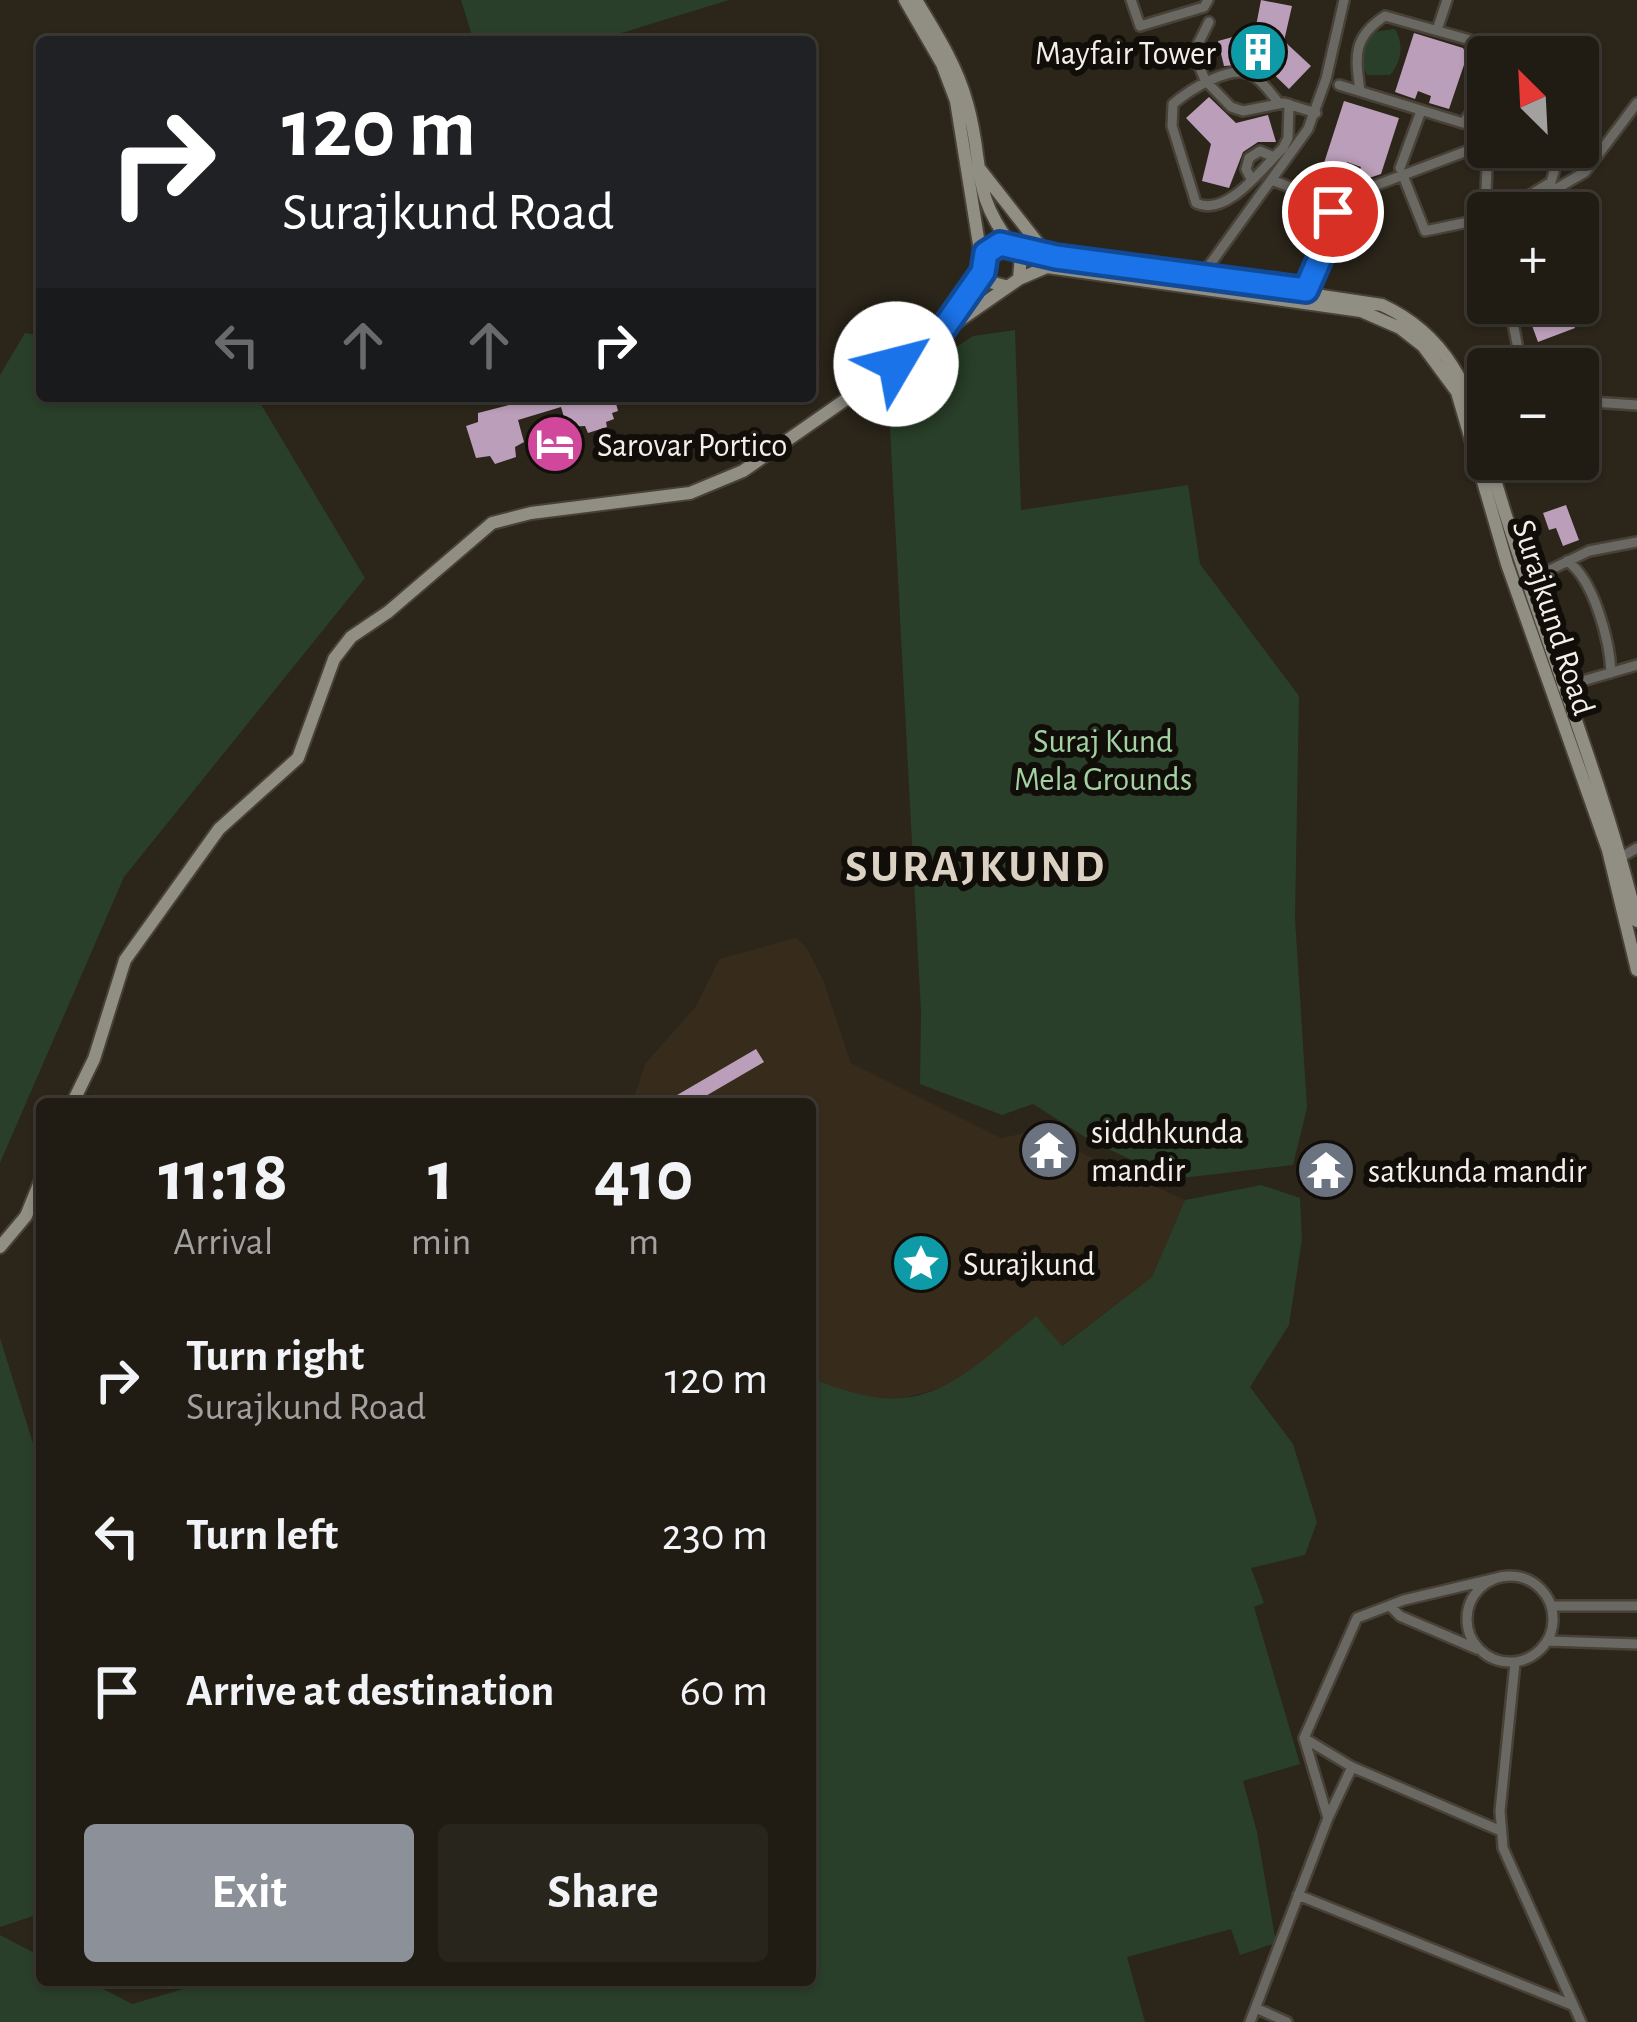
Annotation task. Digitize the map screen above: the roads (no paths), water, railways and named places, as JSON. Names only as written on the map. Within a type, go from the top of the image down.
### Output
[{"type":"main road","points":[[905,0],[936,52],[956,101],[982,268],[990,282],[1005,286]]},
{"type":"main road","points":[[75,1098],[94,1059],[124,960],[219,829],[298,758],[334,659],[351,637],[388,612],[492,523],[531,513],[631,504],[715,484],[743,471],[1019,279],[1024,267],[986,207],[964,92],[916,0]]},
{"type":"main road","points":[[978,167],[1048,256]]},
{"type":"main road","points":[[941,332],[992,248],[1015,248]]},
{"type":"main road","name":"Surajkund Road","points":[[1015,248],[1377,316],[1435,358],[1467,404]]},
{"type":"main road","name":"Surajkund Road","points":[[1019,279],[1047,267],[1306,290],[1366,300],[1409,319],[1456,366],[1467,393]]},
{"type":"main road","name":"Surajkund Road","points":[[1490,480],[1507,564],[1637,921]]},
{"type":"main road","name":"Surajkund Road","points":[[1496,480],[1616,860],[1637,970]]},
{"type":"main road","points":[[0,1247],[26,1216],[36,1192]]},
{"type":"street","points":[[1131,0],[1140,26],[1204,8],[1208,0]]},
{"type":"street","points":[[1199,280],[1316,113],[1344,0]]},
{"type":"street","points":[[1437,30],[1447,0]]},
{"type":"street","points":[[1339,85],[1459,122],[1467,120],[1480,70],[1469,40],[1385,16],[1363,34],[1356,47],[1360,91]]},
{"type":"street","points":[[1209,22],[1196,48],[1208,84],[1237,110],[1284,104],[1316,113]]},
{"type":"street","points":[[1336,42],[1356,47]]},
{"type":"street","points":[[1250,74],[1284,104],[1288,138],[1274,157],[1213,207],[1204,207],[1192,197],[1170,115],[1173,104],[1188,92],[1229,75],[1250,74]]},
{"type":"street","points":[[1551,192],[1585,172],[1637,104]]},
{"type":"street","points":[[1421,111],[1402,173],[1425,231],[1467,222]]},
{"type":"street","points":[[1272,180],[1330,200],[1467,150]]},
{"type":"street","points":[[1535,192],[1551,182],[1552,168]]},
{"type":"street","points":[[1306,290],[1330,235],[1333,212]]},
{"type":"street","points":[[1599,402],[1637,405]]},
{"type":"street","points":[[1525,582],[1589,550],[1637,542]]},
{"type":"street","points":[[1568,561],[1580,571],[1596,611],[1611,673]]},
{"type":"street","points":[[1562,687],[1637,665]]},
{"type":"street","points":[[1616,860],[1637,848]]},
{"type":"street","points":[[1478,1649],[1469,1634],[1472,1598],[1484,1584],[1501,1577]]},
{"type":"street","points":[[1328,1818],[1304,1738],[1355,1621],[1391,1607],[1501,1577],[1532,1581],[1552,1606],[1554,1624],[1548,1641],[1534,1656],[1515,1663],[1495,1660],[1400,1616],[1391,1607]]},
{"type":"street","points":[[1552,1606],[1637,1606]]},
{"type":"street","points":[[1548,1641],[1637,1643]]},
{"type":"street","points":[[1515,1663],[1501,1831],[1506,1861],[1581,2022]]},
{"type":"street","points":[[1304,1738],[1352,1767],[1501,1831]]},
{"type":"street","points":[[1250,2022],[1352,1767]]},
{"type":"street","points":[[1298,1895],[1574,2006]]},
{"type":"street","points":[[1256,2008],[1288,2022]]},
{"type":"place","name":"Mayfair Tower","points":[[1258,52]]},
{"type":"place","name":"Sarovar Portico","points":[[555,444]]},
{"type":"place","name":"siddhkunda mandir","points":[[1049,1150]]},
{"type":"place","name":"satkunda mandir","points":[[1326,1170]]},
{"type":"place","name":"Surajkund","points":[[921,1263]]},
{"type":"district","name":"SURAJKUND","points":[[976,865]]},
{"type":"park label","name":"Suraj Kund Mela Grounds","points":[[1103,759]]}]
